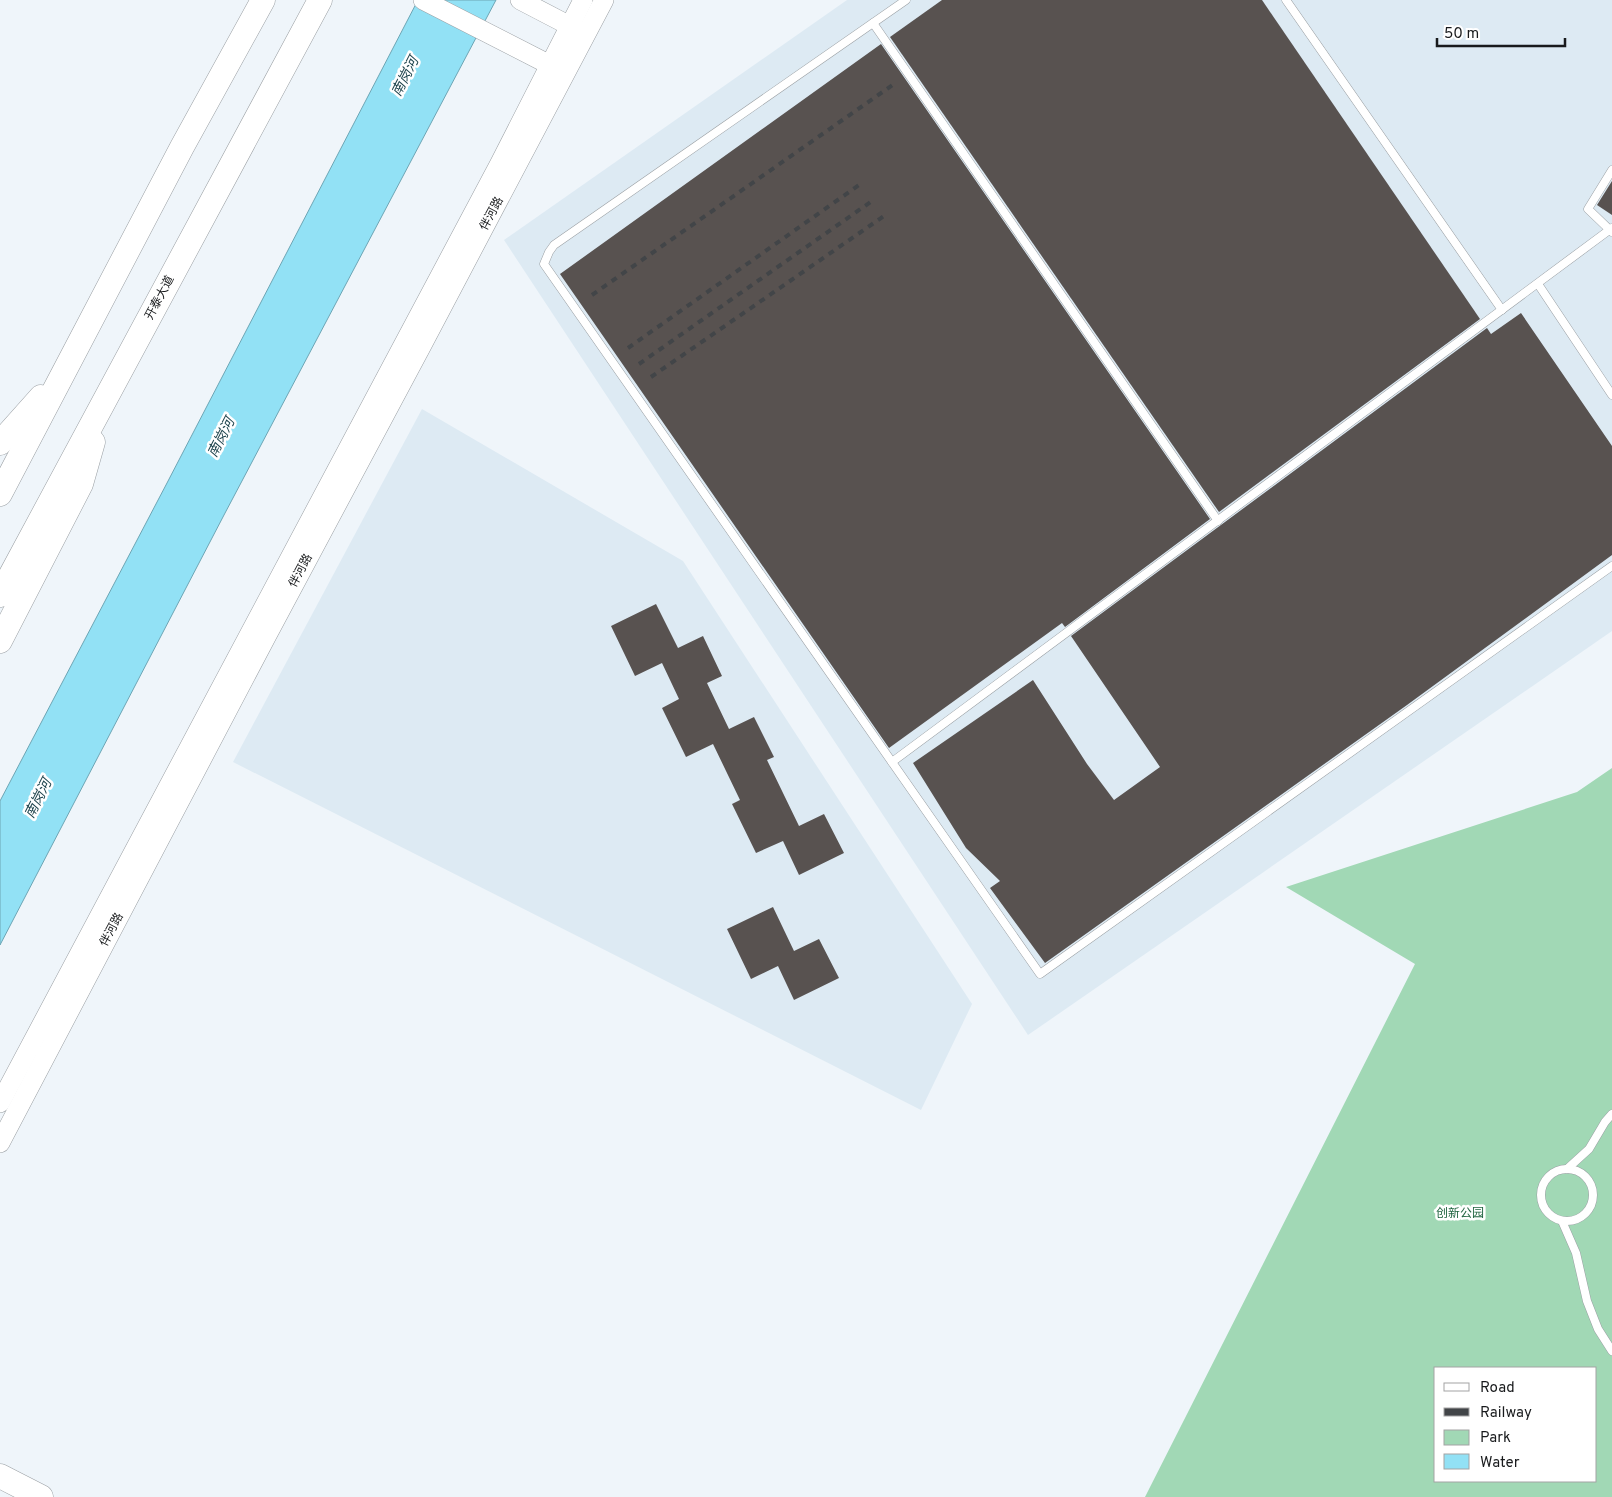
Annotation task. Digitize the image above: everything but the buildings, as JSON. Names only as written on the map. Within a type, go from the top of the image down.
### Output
[{"type":"main road","points":[[0,494],[182,147],[263,0]]},
{"type":"main road","name":"开泰大道","points":[[0,595],[320,0]]},
{"type":"main road","points":[[0,443],[66,367]]},
{"type":"main road","points":[[0,641],[81,484],[106,398]]},
{"type":"main road","points":[[0,1476],[41,1497]]},
{"type":"street","points":[[423,0],[550,65],[576,55],[570,26],[520,0]]},
{"type":"street","name":"伴河路","points":[[0,1103],[482,197],[584,0]]},
{"type":"street","name":"伴河路","points":[[0,1143],[264,639],[604,0]]},
{"type":"lane","points":[[906,0],[554,245],[548,252],[544,264],[1040,974],[1612,566]]},
{"type":"lane","points":[[1286,0],[1502,310]]},
{"type":"lane","points":[[873,23],[1218,521]]},
{"type":"lane","points":[[892,762],[1611,230],[1588,209],[1612,170]]},
{"type":"lane","points":[[1538,284],[1612,395]]},
{"type":"lane","points":[[1567,1168],[1589,1149],[1612,1114]]},
{"type":"lane","points":[[1567,1168],[1576,1170],[1589,1181],[1592,1189],[1592,1198],[1586,1213],[1571,1221],[1562,1221],[1554,1218],[1547,1212],[1540,1196],[1545,1180],[1551,1174],[1567,1168]]},
{"type":"lane","points":[[1562,1221],[1576,1253],[1592,1315],[1598,1329],[1612,1351]]},
{"type":"shaded area","points":[[847,0],[1612,0],[1612,631],[1028,1035],[504,240]]},
{"type":"shaded area","points":[[422,409],[683,561],[972,1004],[921,1110],[233,762]]},
{"type":"green space","name":"创新公园","points":[[1612,768],[1612,1497],[1145,1497],[1415,964],[1286,887],[1577,792]]},
{"type":"water","name":"南岗河","points":[[418,0],[496,0],[0,945],[0,801]]},
{"type":"railway","points":[[592,295],[894,84]]},
{"type":"railway","points":[[628,348],[859,185]]},
{"type":"railway","points":[[639,364],[872,201]]},
{"type":"railway","points":[[651,377],[884,216]]}]
